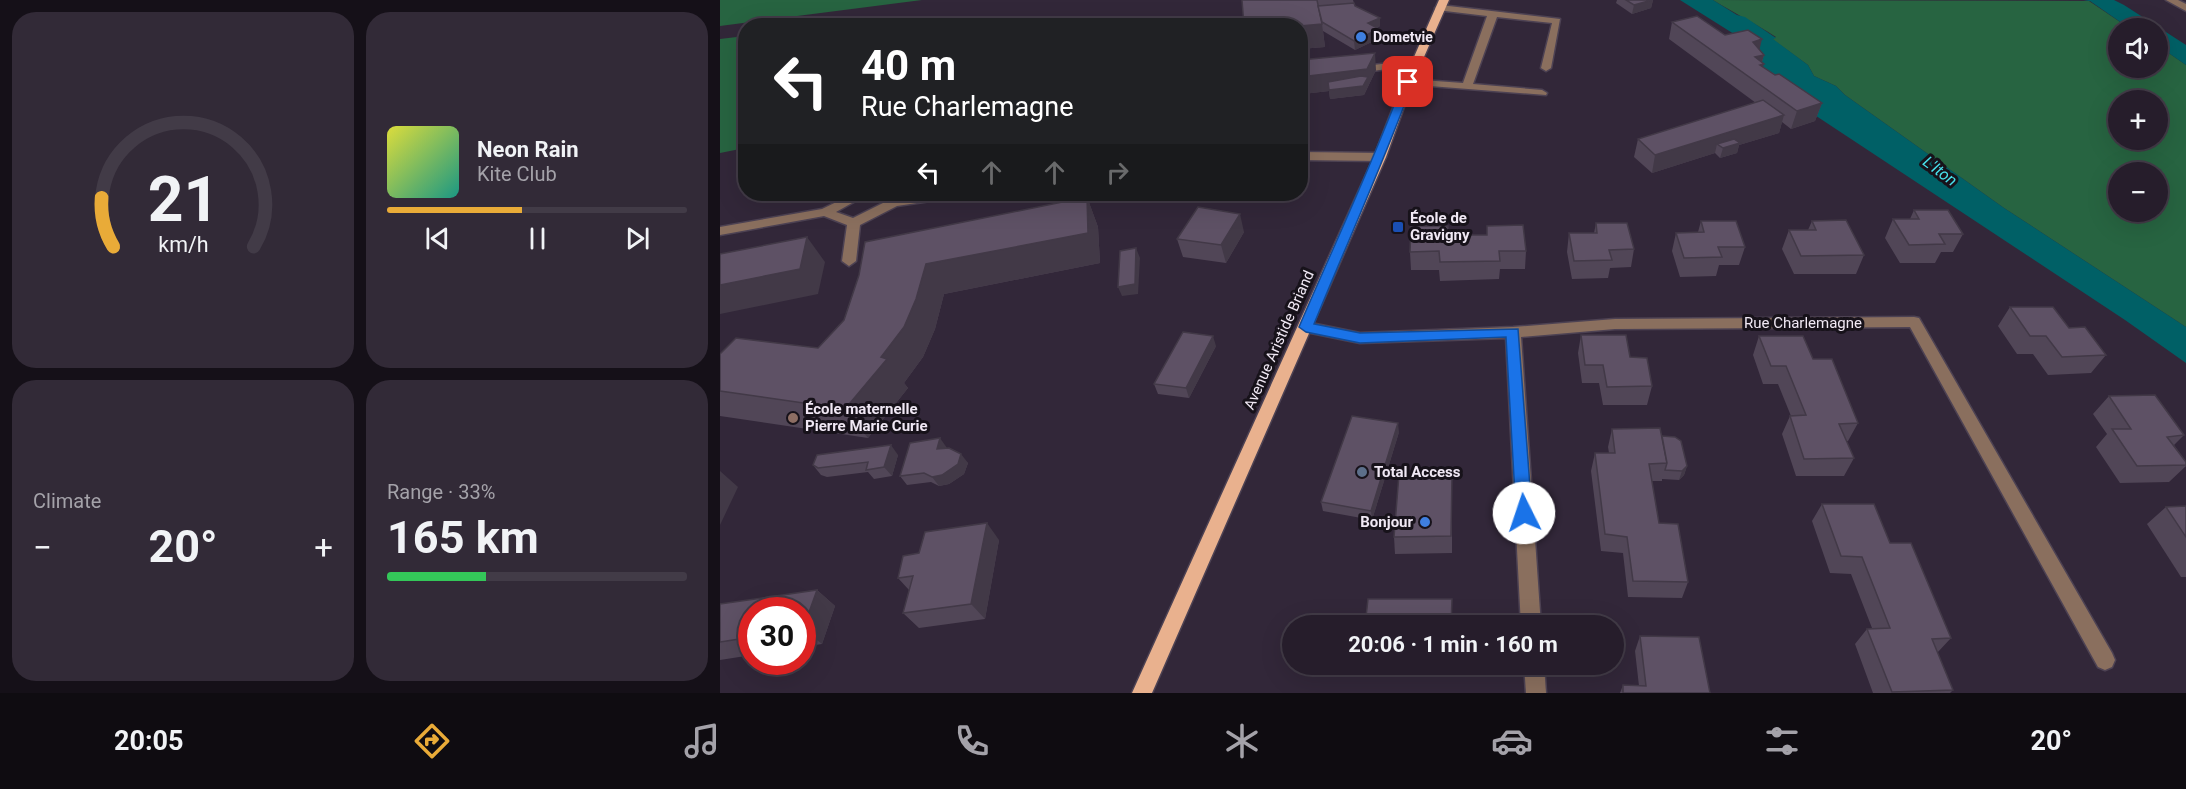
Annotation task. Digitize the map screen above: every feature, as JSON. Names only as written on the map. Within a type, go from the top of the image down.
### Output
[{"type":"main road","name":"Avenue Aristide Briand","points":[[1142,693],[1306,327],[1380,157],[1408,82],[1442,4]]},
{"type":"street","points":[[2171,0],[2186,8]]},
{"type":"street","points":[[1442,4],[1493,14],[1557,21],[1546,68]]},
{"type":"street","points":[[1467,86],[1493,14]]},
{"type":"street","points":[[1347,70],[1416,63]]},
{"type":"street","points":[[1408,82],[1542,93]]},
{"type":"street","points":[[1308,156],[1380,157]]},
{"type":"street","points":[[720,231],[825,212],[848,201]]},
{"type":"street","points":[[849,261],[854,223],[885,201]]},
{"type":"street","points":[[825,212],[854,223]]},
{"type":"street","name":"Rue Charlemagne","points":[[1306,327],[1360,338],[1513,332],[1615,324],[1914,322],[2105,660]]},
{"type":"street","points":[[1513,332],[1531,615]]},
{"type":"street","points":[[1535,675],[1536,693]]},
{"type":"shaded area","points":[[720,0],[922,0],[782,18],[738,18],[738,24],[720,26]]},
{"type":"shaded area","points":[[1713,0],[2089,1],[2114,18],[2108,18],[2108,78],[2168,78],[2168,53],[2186,65],[2186,327],[2004,208],[1845,95],[1836,86],[1814,76],[1808,65],[1772,39],[1776,37]]},
{"type":"shaded area","points":[[738,37],[738,149],[720,153],[720,39]]},
{"type":"water","name":"L'Iton","points":[[1680,0],[1713,0],[1737,15],[1745,17],[1776,38],[1773,39],[1808,65],[1814,76],[1836,86],[1845,95],[2004,208],[2186,327],[2186,363],[2125,320],[1777,90],[1734,34]]},
{"type":"water","points":[[2083,0],[2114,0],[2144,18],[2115,18],[2090,1]]},
{"type":"water","points":[[2168,33],[2186,45],[2186,65],[2168,53]]},
{"type":"building","points":[[1242,0],[1317,0],[1322,24],[1308,25],[1308,18],[1243,18]]},
{"type":"building","points":[[1626,0],[1652,0],[1634,5]]},
{"type":"building","points":[[1354,3],[1355,6],[1380,18],[1368,23],[1379,29],[1354,41],[1322,22],[1318,6]]},
{"type":"building","points":[[1697,16],[1725,35],[1748,30],[1762,39],[1753,42],[1764,55],[1755,57],[1764,64],[1760,65],[1775,75],[1779,74],[1822,103],[1797,111],[1672,22]]},
{"type":"building","points":[[1375,53],[1367,69],[1308,76],[1308,59]]},
{"type":"building","points":[[1361,76],[1368,77],[1363,86],[1329,90],[1328,82]]},
{"type":"building","points":[[1763,100],[1784,115],[1655,155],[1638,139]]},
{"type":"building","points":[[1734,139],[1740,143],[1723,148],[1717,144]]},
{"type":"building","points":[[1067,201],[1087,201],[1088,233],[926,264],[916,299],[904,327],[881,357],[887,359],[845,409],[720,391],[720,354],[736,338],[818,348],[844,320],[859,275],[865,242]]},
{"type":"building","points":[[1198,207],[1240,214],[1221,245],[1177,239]]},
{"type":"building","points":[[1914,210],[1948,210],[1963,234],[1939,234],[1945,244],[1909,245],[1893,219],[1919,219]]},
{"type":"building","points":[[1846,220],[1864,255],[1801,256],[1789,230],[1816,230],[1812,221]]},
{"type":"building","points":[[1701,221],[1736,221],[1745,247],[1718,247],[1722,257],[1684,258],[1676,233],[1704,232]]},
{"type":"building","points":[[1596,223],[1627,223],[1634,249],[1609,250],[1612,260],[1574,261],[1569,233],[1597,233]]},
{"type":"building","points":[[1523,225],[1526,251],[1499,251],[1500,261],[1440,262],[1439,251],[1410,252],[1411,226],[1448,226],[1448,235],[1487,235],[1487,226]]},
{"type":"building","points":[[807,237],[800,269],[720,285],[720,254]]},
{"type":"building","points":[[1136,248],[1135,284],[1118,287],[1120,251]]},
{"type":"building","points":[[2010,307],[2053,307],[2069,328],[2085,327],[2106,355],[2062,357],[2046,336],[2030,336]]},
{"type":"building","points":[[1183,332],[1213,336],[1186,388],[1154,384]]},
{"type":"building","points":[[1581,335],[1626,335],[1630,357],[1647,358],[1652,386],[1607,387],[1603,365],[1585,365]]},
{"type":"building","points":[[1759,336],[1803,336],[1813,359],[1832,359],[1858,423],[1839,424],[1854,458],[1804,459],[1790,416],[1806,415],[1786,366],[1771,366]]},
{"type":"building","points":[[2155,395],[2184,435],[2167,437],[2186,465],[2137,466],[2112,429],[2131,429],[2109,396]]},
{"type":"building","name":"Total Access","points":[[1352,416],[1398,423],[1371,511],[1321,502]]},
{"type":"building","points":[[1660,428],[1667,463],[1649,464],[1659,523],[1678,524],[1688,582],[1633,581],[1627,537],[1605,534],[1595,453],[1615,453],[1612,429]]},
{"type":"building","points":[[1662,436],[1675,437],[1681,441],[1687,466],[1682,471],[1665,470],[1667,463]]},
{"type":"building","points":[[940,438],[937,449],[949,448],[961,454],[958,464],[942,475],[932,477],[924,473],[900,476],[910,443]]},
{"type":"building","points":[[891,445],[884,467],[866,470],[868,462],[818,468],[813,465],[817,455]]},
{"type":"building","name":"Bonjour","points":[[1399,474],[1452,474],[1451,536],[1394,537]]},
{"type":"building","points":[[1822,504],[1874,504],[1890,543],[1911,543],[1951,638],[1932,639],[1953,690],[1892,692],[1867,629],[1890,628],[1862,557],[1841,556]]},
{"type":"building","points":[[2186,506],[2186,537],[2166,507]]},
{"type":"building","points":[[987,523],[971,604],[903,613],[913,576],[898,578],[903,556],[919,553],[925,532]]},
{"type":"building","points":[[817,590],[814,597],[768,597]]},
{"type":"building","points":[[1368,599],[1452,599],[1451,615],[1366,615]]},
{"type":"building","points":[[738,601],[738,639],[720,642],[720,604]]},
{"type":"building","points":[[1640,636],[1699,637],[1710,693],[1623,693],[1623,685],[1646,686]]},
{"type":"place","name":"Dometvie","points":[[1361,37]]},
{"type":"place","name":"École de Gravigny","points":[[1398,227]]},
{"type":"place","name":"École maternelle Pierre Marie Curie","points":[[793,418]]},
{"type":"place","name":"Total Access","points":[[1362,472]]},
{"type":"place","name":"Bonjour","points":[[1425,522]]},
{"type":"route","points":[[1408,82],[1380,157],[1306,327],[1360,338],[1513,332],[1524,513]]}]
